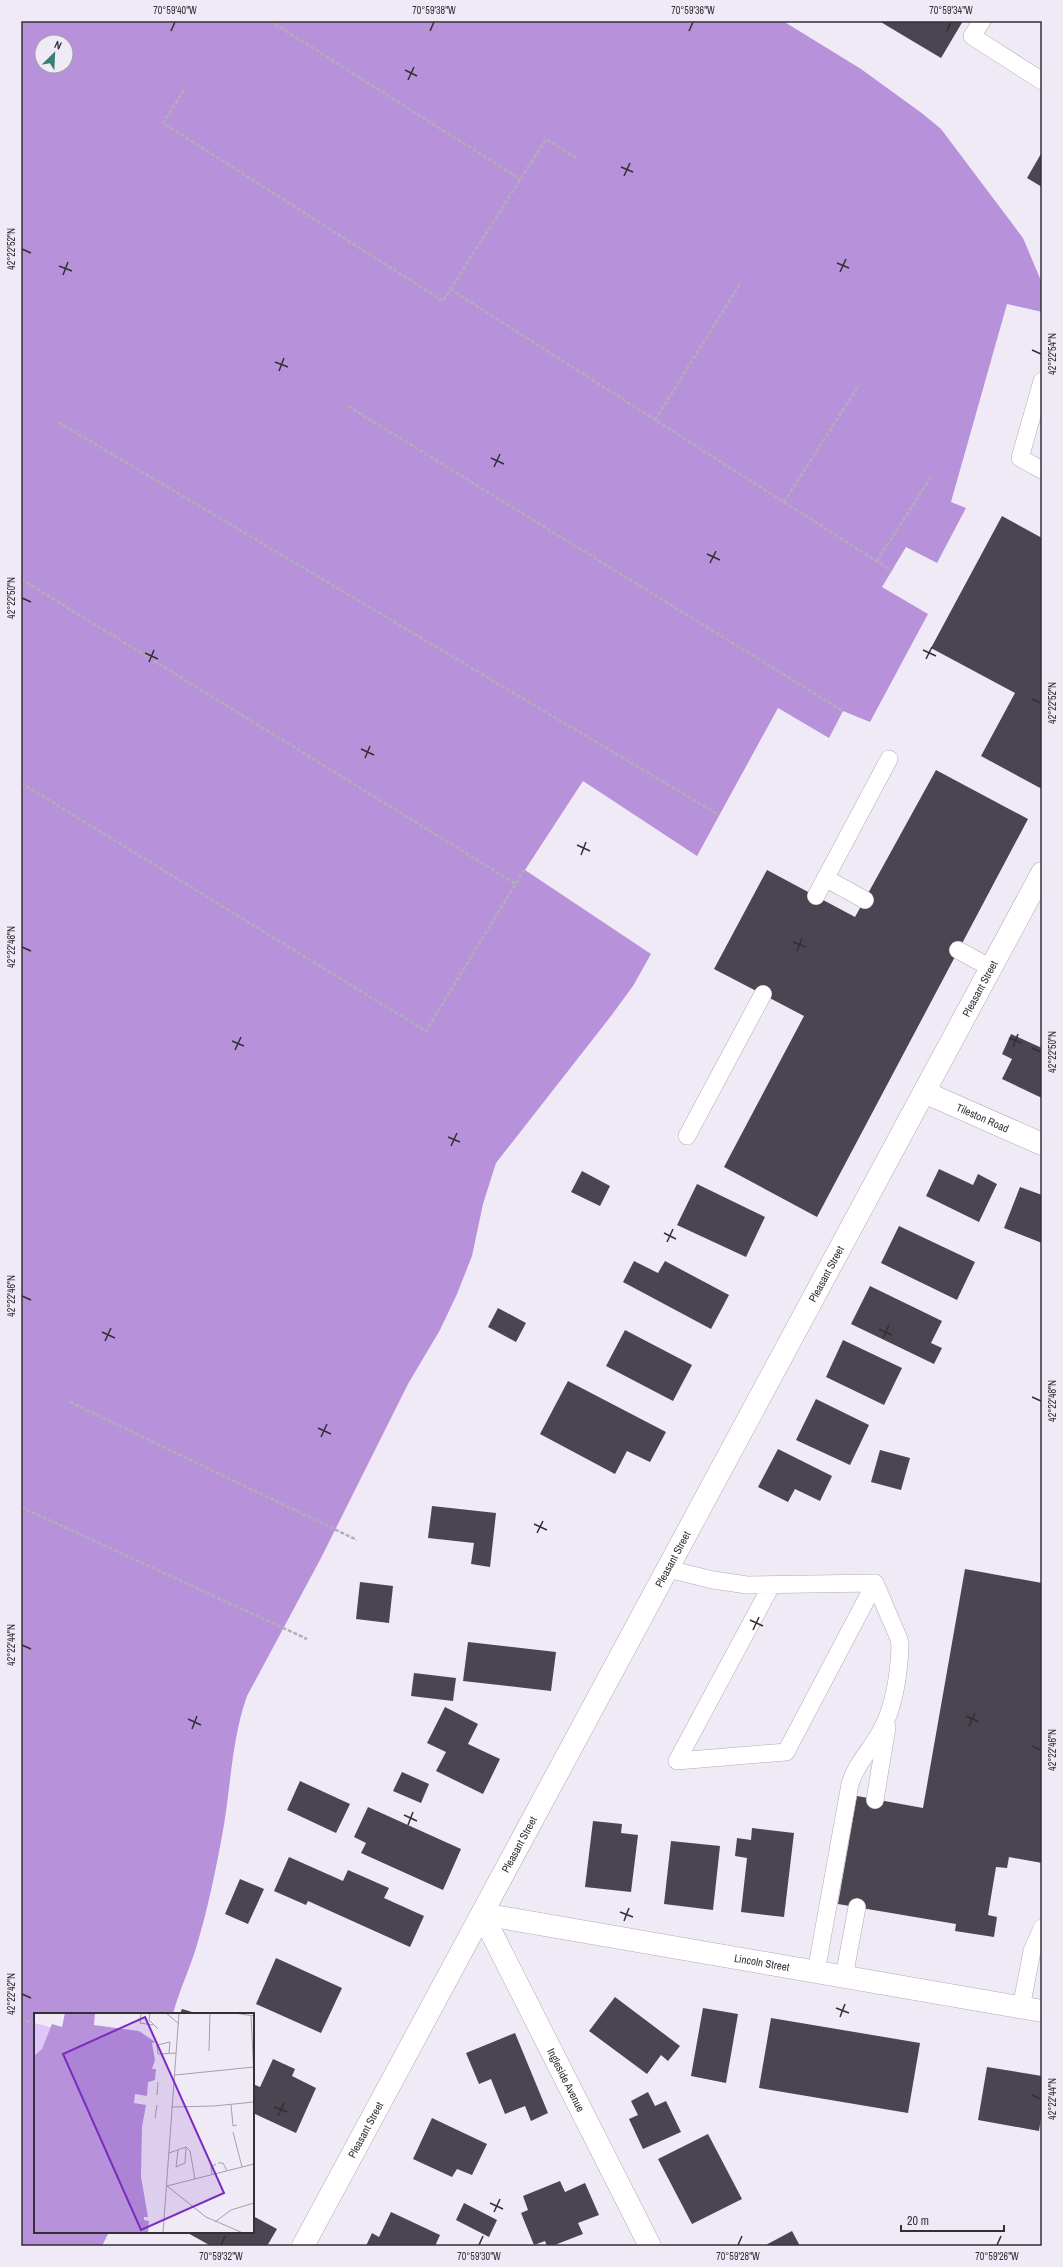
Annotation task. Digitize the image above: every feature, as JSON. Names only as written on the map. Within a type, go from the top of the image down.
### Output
[{"type":"main road","name":"Pleasant Street","points":[[303,2246],[1042,873]]},
{"type":"main road","name":"Tileston Road","points":[[924,1092],[1042,1144]]},
{"type":"main road","name":"Lincoln Street","points":[[482,1914],[1032,2010]]},
{"type":"main road","name":"Ingleside Avenue","points":[[482,1914],[650,2246]]},
{"type":"lane","points":[[982,21],[972,36],[1042,81]]},
{"type":"lane","points":[[1042,381],[1020,458],[1042,470]]},
{"type":"lane","points":[[816,896],[889,758]]},
{"type":"lane","points":[[825,878],[865,900]]},
{"type":"lane","points":[[958,950],[991,968]]},
{"type":"lane","points":[[687,1136],[763,994]]},
{"type":"lane","points":[[668,1568],[728,1583],[771,1586],[875,1583]]},
{"type":"lane","points":[[771,1586],[677,1761],[786,1752],[875,1583]]},
{"type":"lane","points":[[875,1583],[900,1639],[900,1654],[875,1800]]},
{"type":"lane","points":[[816,1972],[852,1776],[860,1761],[882,1729],[891,1706]]},
{"type":"lane","points":[[844,1977],[857,1907]]},
{"type":"lane","points":[[1032,2010],[1032,1951],[1042,1928]]},
{"type":"path","points":[[270,21],[520,180]]},
{"type":"path","points":[[184,90],[163,123],[443,301],[546,139],[578,159]]},
{"type":"path","points":[[655,420],[740,284]]},
{"type":"path","points":[[450,290],[892,571]]},
{"type":"path","points":[[784,502],[859,385]]},
{"type":"path","points":[[348,406],[843,711]]},
{"type":"path","points":[[58,422],[720,815]]},
{"type":"path","points":[[877,561],[931,477]]},
{"type":"path","points":[[21,579],[516,884]]},
{"type":"path","points":[[21,783],[426,1031],[524,870]]},
{"type":"path","points":[[70,1402],[357,1540]]},
{"type":"path","points":[[21,1507],[307,1639]]},
{"type":"path","points":[[21,2018],[34,2024]]},
{"type":"shaded area","points":[[21,21],[783,21],[861,69],[941,129],[1023,238],[1042,283],[1042,312],[1007,304],[951,502],[966,508],[937,563],[906,547],[882,587],[928,614],[870,722],[843,711],[829,738],[778,708],[697,856],[583,781],[525,870],[651,954],[633,986],[611,1016],[496,1163],[483,1204],[472,1256],[457,1294],[440,1330],[408,1384],[321,1558],[247,1696],[234,1748],[225,1818],[204,1921],[173,2013],[34,2013],[34,2233],[108,2233],[102,2246],[21,2246]]},
{"type":"building","points":[[879,21],[963,21],[941,58]]},
{"type":"building","points":[[1042,152],[1042,187],[1027,178]]},
{"type":"building","points":[[1002,516],[1042,538],[1042,789],[981,756],[1015,693],[931,648]]},
{"type":"building","points":[[936,770],[1028,819],[817,1217],[724,1167],[804,1016],[714,969],[767,870],[855,917]]},
{"type":"building","points":[[1011,1034],[1042,1048],[1042,1098],[1002,1079],[1012,1059],[1002,1054]]},
{"type":"building","points":[[939,1169],[973,1185],[978,1174],[997,1184],[979,1222],[926,1196]]},
{"type":"building","points":[[582,1171],[610,1186],[600,1206],[571,1192]]},
{"type":"building","points":[[697,1184],[765,1217],[746,1257],[677,1225]]},
{"type":"building","points":[[1020,1187],[1042,1195],[1042,1243],[1004,1228]]},
{"type":"building","points":[[899,1226],[975,1262],[957,1300],[881,1263]]},
{"type":"building","points":[[634,1261],[658,1273],[665,1261],[729,1295],[711,1329],[623,1282]]},
{"type":"building","points":[[870,1286],[942,1321],[931,1343],[942,1348],[934,1364],[851,1324]]},
{"type":"building","points":[[498,1308],[526,1323],[516,1342],[488,1327]]},
{"type":"building","points":[[625,1330],[692,1365],[673,1401],[606,1366]]},
{"type":"building","points":[[843,1340],[902,1368],[884,1405],[826,1377]]},
{"type":"building","points":[[568,1381],[666,1432],[650,1462],[627,1451],[615,1474],[540,1434]]},
{"type":"building","points":[[816,1399],[869,1425],[850,1465],[796,1440]]},
{"type":"building","points":[[778,1449],[832,1476],[820,1501],[795,1489],[788,1502],[758,1487]]},
{"type":"building","points":[[880,1450],[910,1458],[901,1490],[871,1482]]},
{"type":"building","points":[[432,1506],[496,1513],[490,1567],[471,1564],[474,1543],[428,1538]]},
{"type":"building","points":[[965,1569],[1042,1583],[1042,1863],[1009,1857],[1007,1868],[996,1867],[988,1915],[997,1917],[994,1937],[955,1931],[956,1924],[838,1904],[857,1796],[923,1808]]},
{"type":"building","points":[[360,1582],[393,1586],[389,1623],[356,1619]]},
{"type":"building","points":[[468,1642],[556,1652],[551,1691],[463,1681]]},
{"type":"building","points":[[414,1673],[456,1678],[453,1701],[411,1696]]},
{"type":"building","points":[[445,1707],[478,1724],[468,1744],[500,1759],[483,1794],[436,1771],[446,1752],[427,1743]]},
{"type":"building","points":[[402,1772],[429,1784],[421,1803],[393,1791]]},
{"type":"building","points":[[300,1781],[350,1804],[336,1833],[287,1810]]},
{"type":"building","points":[[368,1807],[461,1849],[443,1890],[361,1853],[366,1843],[354,1837]]},
{"type":"building","points":[[593,1821],[622,1824],[621,1833],[638,1835],[631,1892],[585,1887]]},
{"type":"building","points":[[752,1828],[794,1833],[784,1917],[741,1912],[747,1858],[735,1856],[737,1838],[751,1840]]},
{"type":"building","points":[[671,1841],[720,1846],[713,1910],[664,1904]]},
{"type":"building","points":[[289,1857],[343,1881],[348,1870],[389,1888],[384,1898],[424,1916],[410,1947],[308,1901],[306,1905],[274,1891]]},
{"type":"building","points":[[240,1879],[264,1889],[248,1924],[225,1914]]},
{"type":"building","points":[[276,1958],[342,1988],[321,2033],[256,2004]]},
{"type":"building","points":[[615,1997],[680,2046],[668,2061],[661,2055],[647,2074],[589,2031]]},
{"type":"building","points":[[703,2008],[738,2014],[726,2083],[691,2076]]},
{"type":"building","points":[[182,2009],[192,2012],[192,2013],[180,2013]]},
{"type":"building","points":[[771,2018],[920,2043],[908,2113],[759,2088]]},
{"type":"building","points":[[515,2033],[548,2113],[531,2121],[525,2106],[505,2114],[491,2079],[479,2084],[466,2053]]},
{"type":"building","points":[[273,2059],[295,2069],[292,2076],[316,2088],[296,2133],[254,2113],[254,2084],[260,2087]]},
{"type":"building","points":[[987,2067],[1042,2076],[1042,2111],[1039,2131],[978,2120]]},
{"type":"building","points":[[648,2092],[655,2106],[666,2101],[681,2132],[643,2149],[629,2119],[638,2115],[631,2101]]},
{"type":"building","points":[[432,2118],[487,2144],[472,2175],[457,2169],[452,2177],[413,2159]]},
{"type":"building","points":[[708,2134],[742,2199],[692,2224],[658,2159]]},
{"type":"building","points":[[560,2181],[565,2192],[585,2183],[599,2215],[578,2223],[583,2234],[552,2246],[547,2246],[545,2241],[534,2245],[521,2213],[528,2210],[523,2196]]},
{"type":"building","points":[[464,2203],[497,2220],[489,2237],[456,2220]]},
{"type":"building","points":[[391,2212],[440,2235],[435,2246],[366,2246],[372,2233],[379,2237]]},
{"type":"building","points":[[254,2217],[277,2229],[267,2246],[211,2246],[188,2233],[254,2233]]},
{"type":"building","points":[[792,2231],[800,2246],[764,2246]]}]
